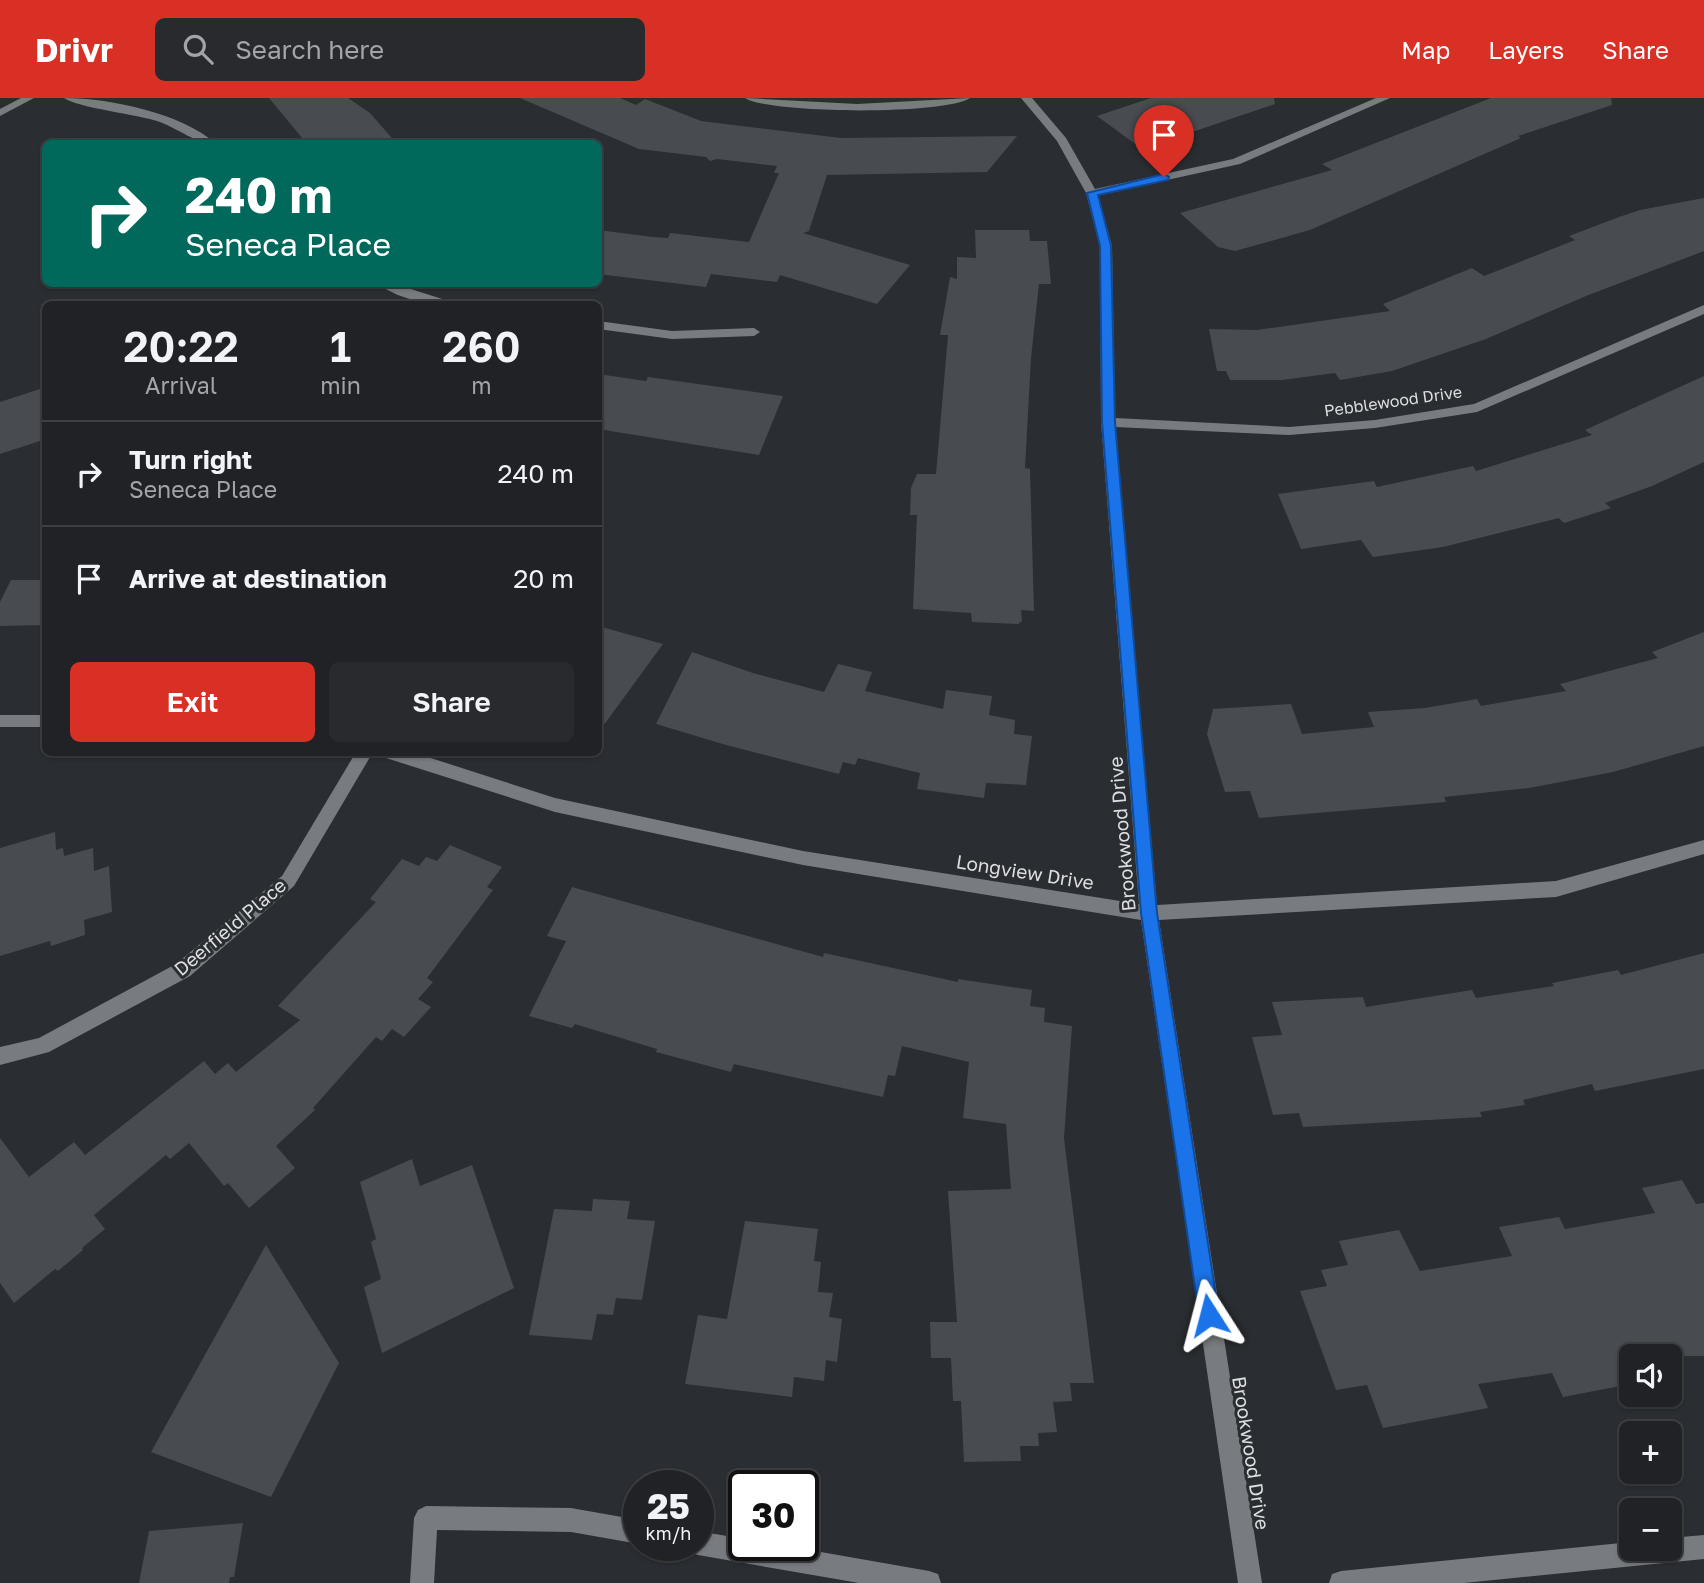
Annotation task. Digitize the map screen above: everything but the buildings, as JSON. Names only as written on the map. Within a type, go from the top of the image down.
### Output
[{"type":"street","points":[[0,113],[29,98]]},
{"type":"street","points":[[69,98],[160,120],[206,140]]},
{"type":"street","points":[[750,98],[810,107],[871,108],[965,98]]},
{"type":"street","name":"Brookwood Drive","points":[[1026,98],[1062,140],[1092,193],[1106,246],[1108,422],[1149,913],[1250,1583]]},
{"type":"street","points":[[1092,193],[1236,162],[1385,98]]},
{"type":"street","points":[[393,287],[439,301]]},
{"type":"street","name":"Pebblewood Drive","points":[[1108,422],[1289,431],[1375,424],[1478,408],[1704,309]]},
{"type":"street","points":[[602,326],[671,335],[754,332]]},
{"type":"street","points":[[0,721],[42,721]]},
{"type":"street","name":"Deerfield Place","points":[[0,1056],[42,1046],[183,970],[288,881],[363,756]]},
{"type":"street","name":"Longview Drive","points":[[402,756],[555,805],[803,858],[1149,913],[1556,889],[1704,847]]},
{"type":"street","points":[[422,1583],[426,1518],[571,1520],[623,1529]]},
{"type":"street","points":[[714,1546],[929,1583]]},
{"type":"street","points":[[1341,1583],[1704,1547]]},
{"type":"route","points":[[1164,177],[1092,193],[1106,246],[1108,422],[1149,913],[1209,1315]]}]
